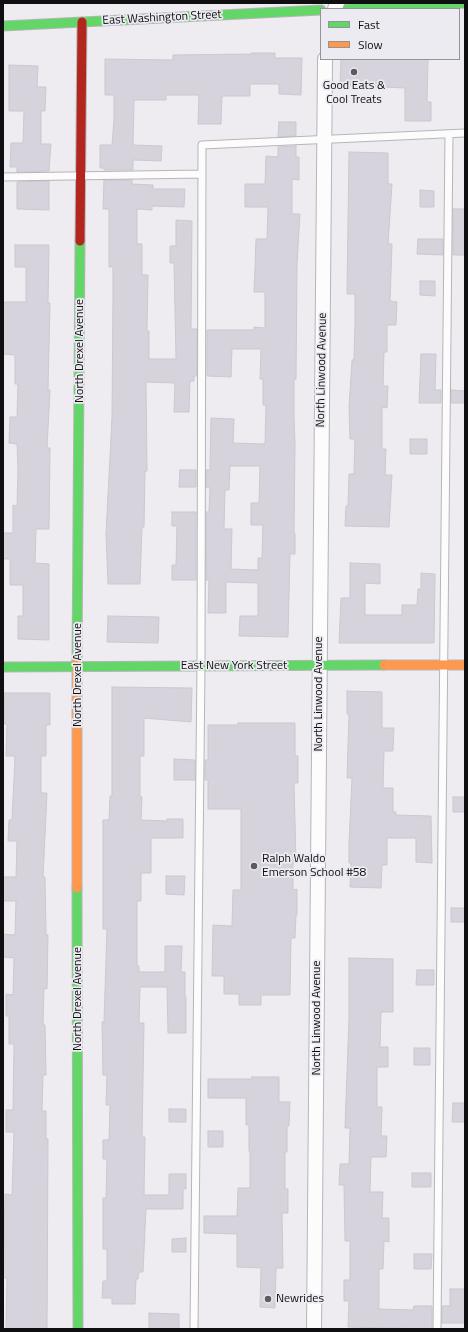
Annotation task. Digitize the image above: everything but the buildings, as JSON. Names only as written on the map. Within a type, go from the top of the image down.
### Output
[{"type":"street","points":[[367,8],[465,3]]},
{"type":"street","name":"East Washington Street","points":[[3,26],[320,10]]},
{"type":"street","name":"North Drexel Avenue","points":[[78,1329],[78,666],[82,22]]},
{"type":"street","name":"North Linwood Avenue","points":[[314,1329],[325,60]]},
{"type":"street","name":"East New York Street","points":[[3,667],[465,665]]},
{"type":"lane","points":[[194,1329],[201,666],[202,145],[465,133]]},
{"type":"lane","points":[[437,1329],[449,134]]},
{"type":"lane","points":[[3,177],[202,174]]},
{"type":"traffic: fast","points":[[367,8],[465,3]]},
{"type":"traffic: fast","points":[[3,26],[320,10]]},
{"type":"traffic: fast","points":[[77,661],[80,241]]},
{"type":"traffic: fast","points":[[3,667],[384,665]]},
{"type":"traffic: fast","points":[[77,888],[78,1329]]},
{"type":"traffic: slow","points":[[77,661],[77,888]]},
{"type":"traffic: slow","points":[[384,665],[465,665]]},
{"type":"traffic: jam","points":[[80,241],[82,22]]},
{"type":"place","name":"Good Eats & Cool Treats","points":[[354,72]]},
{"type":"place","name":"Ralph Waldo Emerson School #58","points":[[254,866]]},
{"type":"place","name":"Newrides","points":[[268,1299]]}]
